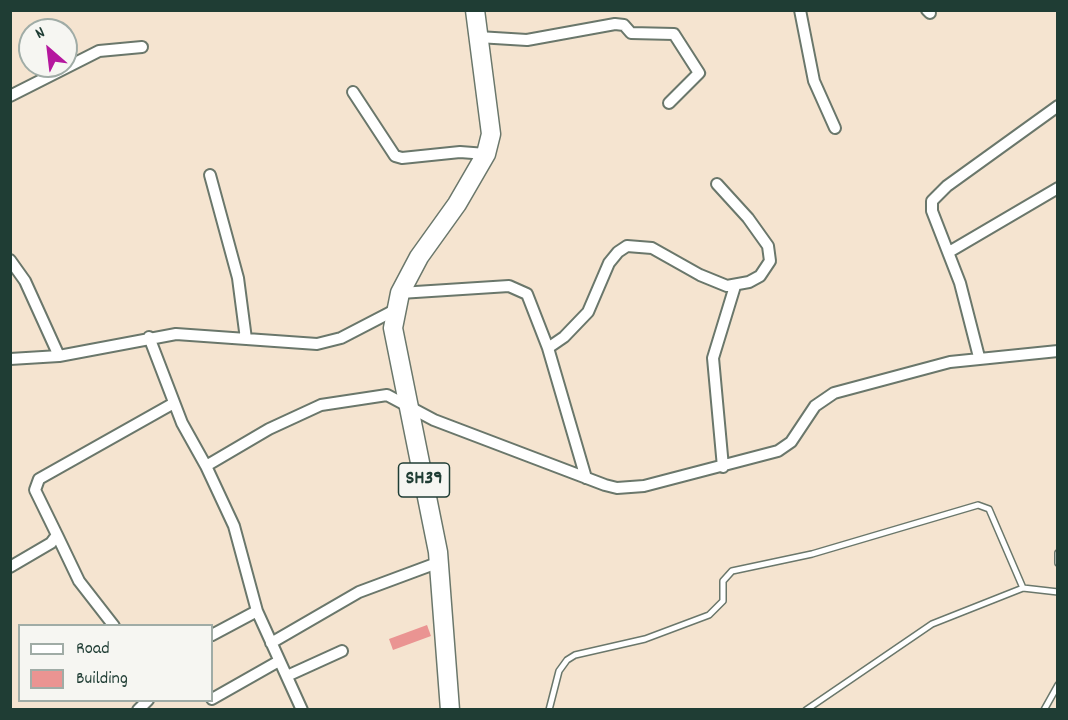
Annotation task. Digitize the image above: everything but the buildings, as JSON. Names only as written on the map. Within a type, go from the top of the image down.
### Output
[{"type":"main road","name":"SH39","points":[[450,710],[437,563],[438,552],[393,328],[398,301],[419,257],[457,204],[486,154],[491,134],[474,10]]},
{"type":"street","points":[[800,10],[814,81],[836,128]]},
{"type":"street","points":[[478,37],[527,40],[615,24],[624,25],[631,33],[674,34],[699,73],[669,103]]},
{"type":"street","points":[[10,96],[99,51],[142,48]]},
{"type":"street","points":[[353,92],[394,156],[402,158],[460,152],[486,154]]},
{"type":"street","points":[[979,357],[976,335],[949,252],[932,211],[933,198],[1058,106]]},
{"type":"street","points":[[210,174],[238,278],[246,339]]},
{"type":"street","points":[[549,348],[564,337],[588,312],[609,263],[618,252],[627,246],[652,248],[714,283],[735,286],[760,276],[768,267],[771,255],[764,238],[717,184]]},
{"type":"street","points":[[949,252],[1058,188]]},
{"type":"street","points":[[10,260],[26,281],[59,356]]},
{"type":"street","points":[[723,467],[713,358],[735,286]]},
{"type":"street","points":[[10,359],[59,356],[149,337],[191,334],[317,344],[341,338],[398,301],[480,287],[519,288],[531,299],[549,348],[586,478]]},
{"type":"street","points":[[149,337],[188,435],[206,466],[239,540],[257,611],[302,710]]},
{"type":"street","points":[[206,466],[269,429],[321,405],[387,395],[411,409],[586,478],[605,485],[628,488],[723,467],[784,448],[815,406],[834,393],[940,364],[979,357],[1058,351]]},
{"type":"street","points":[[112,624],[83,586],[35,490],[39,479],[174,403]]},
{"type":"street","points":[[10,567],[51,543],[57,536]]},
{"type":"street","points":[[271,643],[359,592],[437,563]]},
{"type":"street","points":[[213,634],[257,611]]},
{"type":"street","points":[[286,676],[342,651]]},
{"type":"street","points":[[213,698],[279,661]]},
{"type":"lane","points":[[549,710],[560,671],[567,660],[575,655],[645,639],[709,615],[723,601],[723,581],[732,570],[812,554],[978,505],[989,509],[1023,588]]},
{"type":"lane","points":[[1058,553],[1058,563]]},
{"type":"lane","points":[[806,710],[932,624],[1023,588],[1058,592]]},
{"type":"lane","points":[[1044,710],[1057,687]]}]
